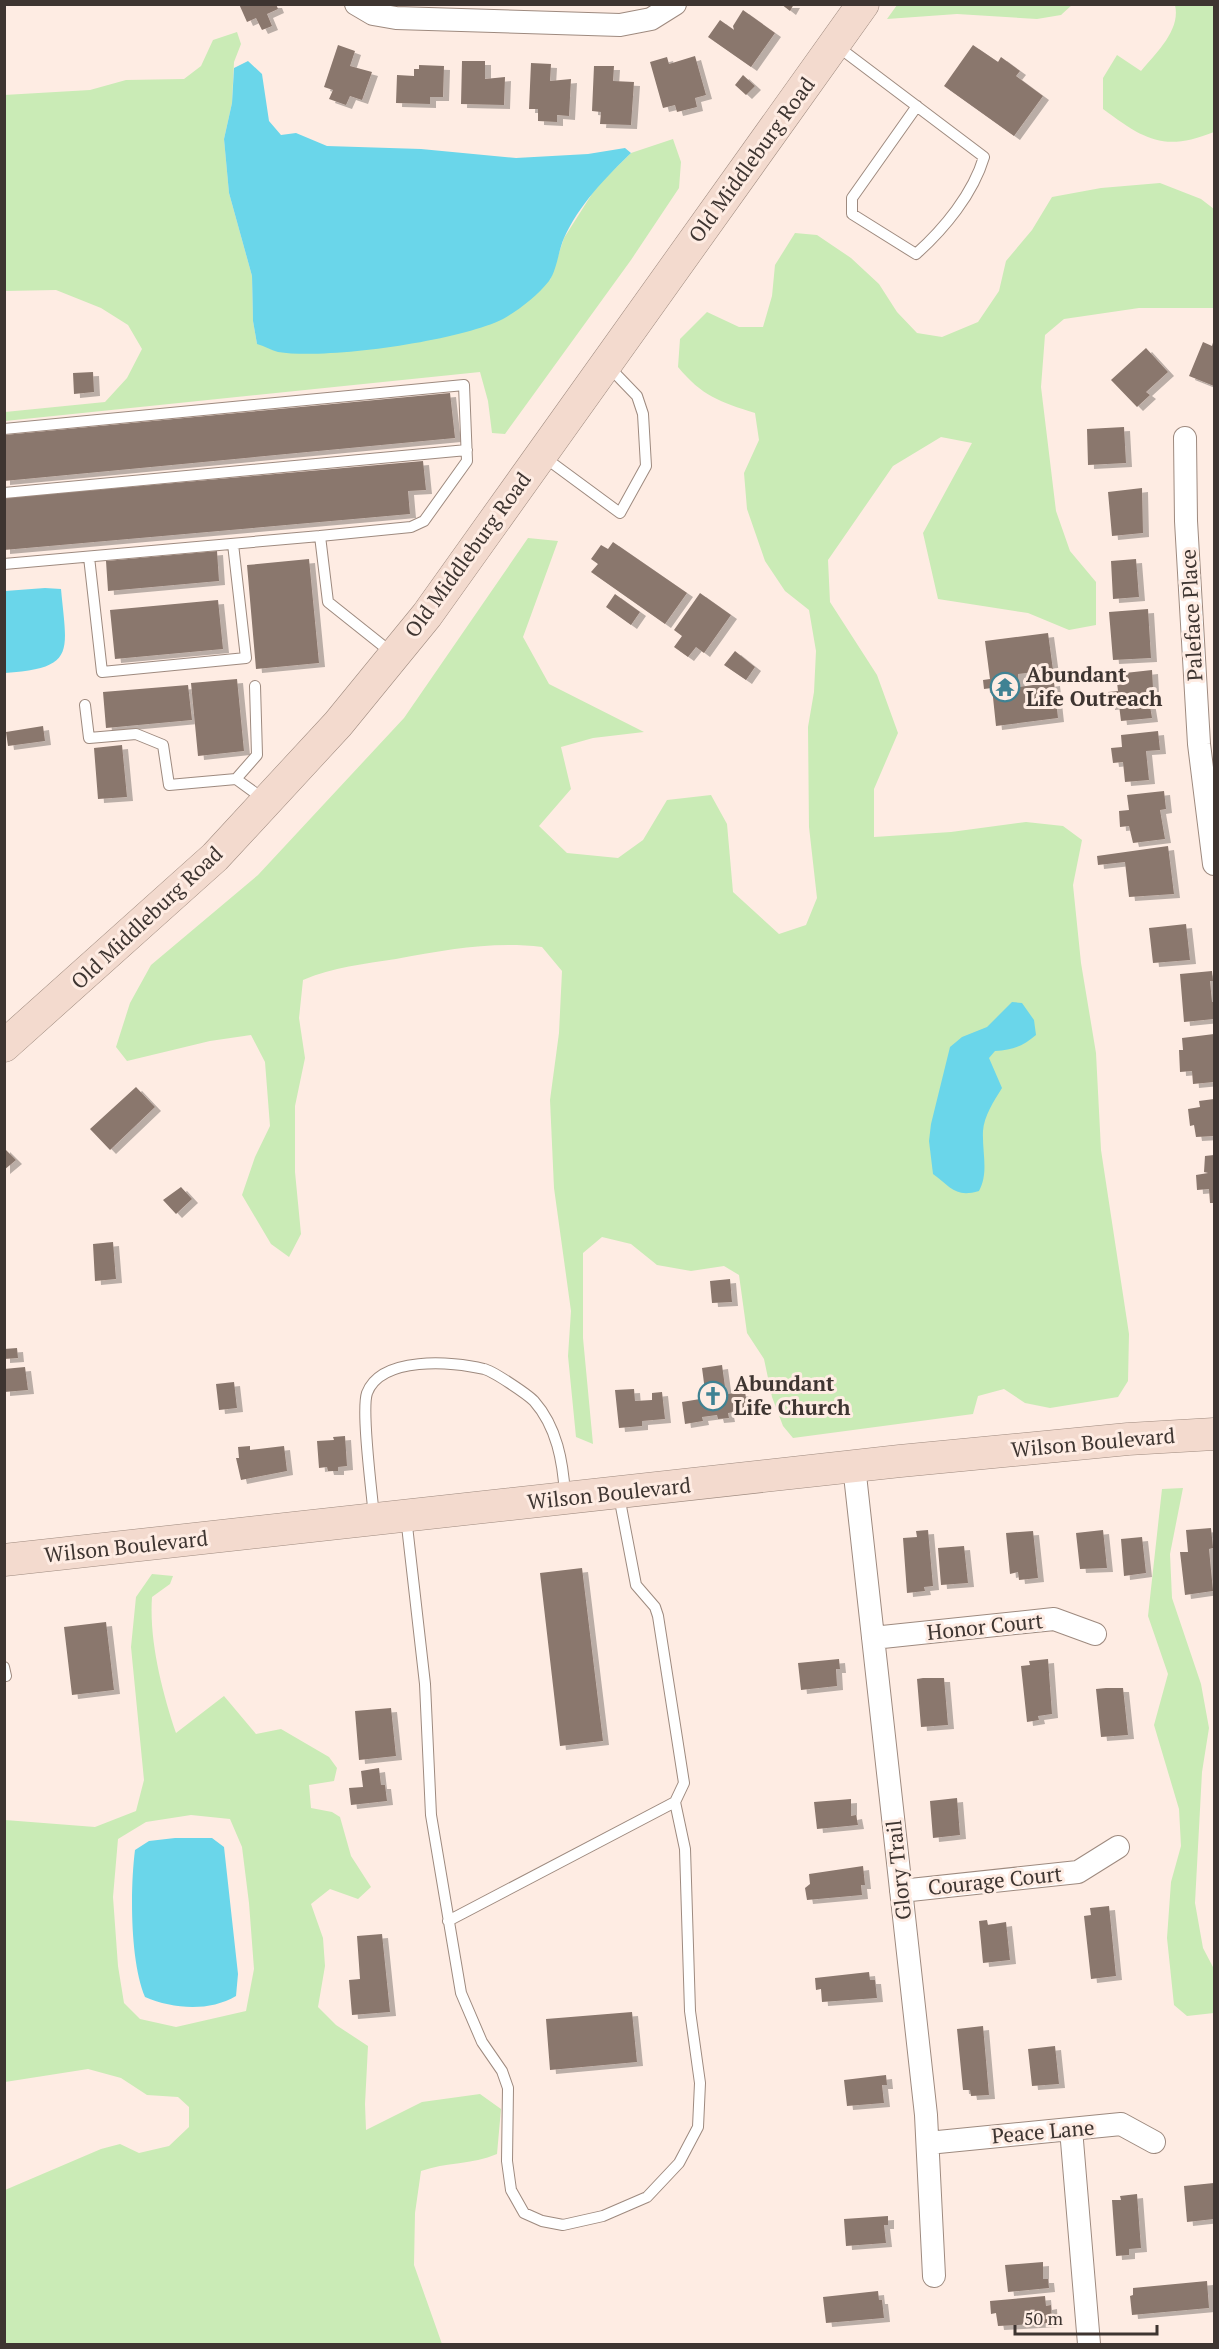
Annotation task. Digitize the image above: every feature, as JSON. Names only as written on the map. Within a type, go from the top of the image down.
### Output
[{"type":"main road","name":"Old Middleburg Road","points":[[4,1046],[215,857],[338,724],[427,615],[863,4]]},
{"type":"main road","name":"Wilson Boulevard","points":[[4,1560],[854,1466],[1128,1439],[1215,1434]]},
{"type":"street","points":[[356,4],[372,14],[396,18],[620,25],[651,19],[675,4]]},
{"type":"street","name":"Paleface Place","points":[[1185,438],[1186,521],[1199,744],[1215,864]]},
{"type":"street","name":"Glory Trail","points":[[854,1466],[928,2143],[934,2276]]},
{"type":"street","name":"Honor Court","points":[[873,1638],[1054,1619],[1095,1634]]},
{"type":"street","name":"Courage Court","points":[[901,1891],[1078,1872],[1118,1847]]},
{"type":"street","name":"Peace Lane","points":[[928,2143],[1121,2124],[1154,2142]]},
{"type":"street","points":[[1071,2129],[1089,2344]]},
{"type":"lane","points":[[835,44],[917,106],[984,157],[979,174],[938,234],[916,254],[852,214],[852,198],[917,106]]},
{"type":"lane","points":[[541,455],[620,513],[646,466],[643,414],[637,396],[606,365]]},
{"type":"lane","points":[[4,429],[464,385],[467,450],[467,460],[436,505],[419,524],[320,536],[4,564]]},
{"type":"lane","points":[[4,493],[467,450]]},
{"type":"lane","points":[[320,536],[328,602],[394,655]]},
{"type":"lane","points":[[89,557],[102,672],[246,658],[233,544]]},
{"type":"lane","points":[[236,779],[257,755],[255,686]]},
{"type":"lane","points":[[85,705],[89,738],[136,734],[163,745],[169,785],[236,779],[248,785],[267,803]]},
{"type":"lane","points":[[374,1520],[366,1411],[367,1393],[381,1374],[418,1363],[486,1369],[534,1401],[556,1437],[566,1498]]},
{"type":"lane","points":[[448,1921],[675,1802],[684,1783],[658,1616],[655,1607],[636,1585],[619,1492]]},
{"type":"lane","points":[[406,1516],[425,1684],[431,1815],[448,1921],[461,1993],[482,2042],[502,2071],[508,2088],[507,2161],[512,2190],[524,2213],[563,2225],[603,2216],[647,2197],[679,2163],[698,2127],[700,2083],[690,2011],[685,1850],[675,1802]]},
{"type":"green space","points":[[1073,4],[1061,15],[1037,19],[957,14],[887,19],[897,5]]},
{"type":"green space","points":[[1175,5],[1214,5],[1214,132],[1197,138],[1168,142],[1143,135],[1103,109],[1103,78],[1117,55],[1141,71],[1171,32],[1176,14]]},
{"type":"green space","points":[[237,32],[241,44],[234,62],[232,103],[224,139],[229,193],[252,276],[253,321],[257,344],[550,280],[564,238],[597,186],[631,153],[673,139],[681,162],[679,188],[631,260],[505,434],[492,433],[488,401],[480,372],[5,421],[5,412],[105,402],[127,378],[142,349],[128,325],[101,308],[56,290],[5,291],[4,95],[90,90],[126,80],[184,79],[201,66],[213,40]]},
{"type":"green space","points":[[1160,183],[1201,199],[1214,209],[1214,308],[1139,308],[1064,319],[1045,335],[1041,387],[1056,511],[1070,551],[1096,582],[1096,625],[1069,630],[1028,613],[938,599],[923,533],[972,443],[941,437],[893,466],[828,560],[830,602],[877,675],[898,733],[874,789],[874,837],[951,832],[1026,822],[1063,826],[1082,840],[1073,885],[1081,963],[1096,1053],[1101,1150],[1129,1334],[1128,1381],[1118,1397],[1050,1408],[1025,1403],[1004,1389],[978,1396],[973,1414],[793,1438],[783,1426],[772,1397],[764,1359],[747,1333],[739,1275],[724,1266],[691,1271],[657,1265],[631,1244],[602,1237],[583,1253],[583,1338],[593,1444],[576,1437],[568,1356],[571,1311],[554,1188],[550,1100],[559,1033],[562,971],[542,947],[505,945],[451,950],[349,966],[303,980],[299,1018],[305,1058],[295,1106],[295,1172],[301,1234],[289,1257],[271,1244],[242,1195],[255,1157],[270,1126],[265,1062],[251,1035],[210,1041],[127,1061],[116,1047],[130,1003],[151,965],[258,875],[404,718],[528,538],[558,541],[523,637],[549,684],[644,732],[593,738],[561,747],[571,789],[539,826],[567,853],[618,858],[643,840],[667,800],[711,795],[727,824],[733,892],[779,934],[806,925],[817,898],[809,827],[808,727],[814,692],[816,651],[809,610],[785,591],[765,561],[747,509],[744,473],[759,440],[755,413],[712,397],[695,385],[678,367],[680,339],[707,312],[739,327],[763,327],[772,296],[775,265],[795,233],[817,235],[851,258],[879,284],[897,312],[917,333],[942,337],[978,322],[999,291],[1006,261],[1032,230],[1052,197],[1101,188]]},
{"type":"green space","points":[[1183,1488],[1170,1554],[1172,1598],[1201,1684],[1209,1728],[1202,1772],[1195,1903],[1203,1948],[1214,1969],[1214,2013],[1187,2016],[1174,2005],[1167,1938],[1171,1882],[1181,1846],[1179,1809],[1154,1725],[1168,1674],[1148,1616],[1162,1489]]},
{"type":"green space","points":[[152,1574],[173,1576],[170,1584],[152,1597],[152,1614],[158,1666],[176,1733],[224,1696],[256,1734],[281,1729],[329,1757],[337,1768],[334,1781],[309,1785],[311,1808],[332,1812],[340,1817],[351,1856],[371,1887],[358,1899],[330,1889],[311,1904],[323,1938],[325,1966],[318,2007],[336,2025],[368,2046],[366,2130],[422,2102],[480,2094],[501,2109],[497,2154],[488,2158],[421,2171],[415,2213],[414,2265],[442,2344],[5,2344],[5,2190],[101,2149],[120,2144],[139,2153],[169,2146],[189,2127],[189,2107],[178,2097],[147,2095],[121,2078],[88,2069],[5,2082],[5,1820],[95,1827],[136,1811],[144,1780],[131,1647],[136,1597]],"holes":[[[191,1815],[230,1819],[242,1847],[249,1903],[254,1969],[246,2011],[176,2027],[140,2019],[124,2003],[118,1966],[113,1897],[118,1839],[146,1822]]]},
{"type":"water","points":[[248,61],[262,74],[269,121],[281,135],[296,133],[327,146],[421,149],[516,158],[588,154],[625,148],[631,153],[602,182],[577,214],[564,238],[549,281],[528,302],[503,319],[456,335],[392,347],[327,353],[278,352],[257,344],[253,321],[252,276],[229,193],[224,139],[232,103],[234,68]]},
{"type":"water","points":[[61,589],[65,628],[62,653],[56,661],[45,667],[5,673],[5,591]]},
{"type":"water","points":[[1012,1002],[1022,1003],[1034,1020],[1036,1035],[1017,1047],[995,1051],[989,1058],[1002,1088],[985,1120],[984,1177],[979,1191],[959,1192],[933,1174],[929,1141],[950,1047],[962,1037],[987,1027]]},
{"type":"water","points":[[212,1838],[224,1847],[238,1974],[236,1996],[214,2005],[191,2007],[156,2001],[145,1997],[140,1982],[132,1925],[135,1850],[149,1841]]},
{"type":"building","points":[[239,4],[276,4],[278,9],[267,14],[272,26],[262,30],[256,18],[247,22]]},
{"type":"building","points":[[781,4],[794,4],[790,11]]},
{"type":"building","points":[[743,10],[775,33],[751,67],[708,37],[720,20],[734,30],[733,26]]},
{"type":"building","points":[[338,45],[355,51],[350,66],[372,72],[362,100],[350,96],[346,105],[329,99],[333,90],[324,87]]},
{"type":"building","points":[[973,45],[998,62],[1001,57],[1020,71],[1016,76],[1043,96],[1014,136],[944,86]]},
{"type":"building","points":[[695,56],[706,95],[695,98],[697,107],[677,112],[675,105],[663,108],[650,62],[667,57],[669,64]]},
{"type":"building","points":[[462,61],[485,61],[485,79],[505,77],[504,105],[461,104]]},
{"type":"building","points":[[531,63],[551,64],[550,81],[571,79],[569,116],[557,115],[557,122],[538,121],[538,109],[529,109]]},
{"type":"building","points":[[419,65],[444,66],[443,97],[430,97],[430,104],[396,103],[397,75],[414,76],[414,69],[419,69]]},
{"type":"building","points":[[594,66],[614,66],[613,81],[634,82],[631,125],[600,124],[601,112],[592,111]]},
{"type":"building","points":[[743,75],[755,86],[746,95],[735,85]]},
{"type":"building","points":[[1214,339],[1214,386],[1189,376],[1203,342],[1212,346]]},
{"type":"building","points":[[1146,348],[1168,372],[1146,392],[1150,395],[1137,407],[1111,380]]},
{"type":"building","points":[[93,372],[94,392],[74,394],[73,373]]},
{"type":"building","points":[[450,393],[455,438],[4,481],[4,435]]},
{"type":"building","points":[[1124,427],[1126,463],[1088,465],[1087,429]]},
{"type":"building","points":[[423,461],[426,490],[408,491],[410,514],[4,550],[4,498]]},
{"type":"building","points":[[1142,488],[1143,533],[1112,536],[1108,492]]},
{"type":"building","points":[[613,542],[687,593],[665,624],[591,572],[598,564],[591,559],[601,545],[608,549]]},
{"type":"building","points":[[217,551],[219,581],[108,591],[106,561]]},
{"type":"building","points":[[309,559],[319,663],[256,669],[247,565]]},
{"type":"building","points":[[1136,559],[1139,597],[1113,599],[1111,561]]},
{"type":"building","points":[[700,593],[731,615],[704,653],[696,647],[688,657],[674,647],[682,636],[674,630]]},
{"type":"building","points":[[615,594],[640,612],[631,625],[606,607]]},
{"type":"building","points":[[218,600],[223,649],[115,659],[110,610]]},
{"type":"building","points":[[1148,609],[1151,658],[1113,660],[1109,612]]},
{"type":"building","points":[[1048,633],[1053,670],[1018,674],[1019,687],[1054,682],[1058,718],[996,726],[992,688],[984,689],[983,680],[990,679],[985,641]]},
{"type":"building","points":[[735,651],[755,667],[746,680],[724,665]]},
{"type":"building","points":[[1152,670],[1153,688],[1147,688],[1152,718],[1121,721],[1119,705],[1109,706],[1108,692],[1118,691],[1116,674]]},
{"type":"building","points":[[237,679],[244,751],[198,756],[191,683]]},
{"type":"building","points":[[188,685],[192,720],[106,728],[103,692]]},
{"type":"building","points":[[43,726],[45,741],[8,746],[6,732]]},
{"type":"building","points":[[1158,731],[1160,750],[1146,751],[1149,780],[1125,782],[1123,762],[1113,763],[1111,748],[1122,747],[1121,735]]},
{"type":"building","points":[[122,745],[127,797],[98,799],[94,748]]},
{"type":"building","points":[[1164,791],[1166,809],[1160,810],[1165,839],[1133,843],[1129,826],[1120,827],[1119,811],[1129,810],[1127,795]]},
{"type":"building","points":[[1168,846],[1174,894],[1129,897],[1125,862],[1098,865],[1097,856]]},
{"type":"building","points":[[1186,924],[1190,960],[1153,963],[1149,928]]},
{"type":"building","points":[[1212,971],[1213,981],[1210,981],[1214,1019],[1184,1022],[1180,974]]},
{"type":"building","points":[[1214,1034],[1214,1082],[1193,1084],[1192,1071],[1180,1072],[1179,1050],[1183,1050],[1182,1038]]},
{"type":"building","points":[[136,1087],[155,1107],[110,1150],[90,1129]]},
{"type":"building","points":[[1214,1099],[1214,1136],[1196,1137],[1194,1125],[1190,1126],[1188,1109],[1200,1107],[1199,1101]]},
{"type":"building","points":[[4,1148],[16,1160],[4,1170]]},
{"type":"building","points":[[1214,1155],[1214,1203],[1210,1203],[1209,1189],[1197,1190],[1196,1175],[1208,1173],[1204,1172],[1205,1156]]},
{"type":"building","points":[[181,1187],[192,1199],[176,1214],[163,1200]]},
{"type":"building","points":[[113,1242],[116,1279],[95,1281],[93,1244]]},
{"type":"building","points":[[730,1279],[732,1302],[712,1303],[710,1281]]},
{"type":"building","points":[[17,1348],[18,1358],[4,1359],[4,1349]]},
{"type":"building","points":[[722,1365],[726,1394],[745,1392],[748,1410],[728,1413],[729,1418],[718,1419],[717,1415],[702,1417],[703,1421],[685,1424],[682,1402],[706,1398],[702,1368]]},
{"type":"building","points":[[25,1367],[28,1390],[4,1392],[4,1369]]},
{"type":"building","points":[[234,1382],[237,1408],[219,1410],[216,1384]]},
{"type":"building","points":[[634,1389],[635,1401],[652,1400],[652,1393],[662,1392],[665,1419],[642,1421],[642,1426],[619,1428],[615,1390]]},
{"type":"building","points":[[345,1436],[347,1466],[338,1467],[338,1471],[328,1471],[327,1467],[319,1468],[317,1441],[334,1440],[333,1437]]},
{"type":"building","points":[[250,1446],[250,1450],[284,1446],[287,1471],[241,1480],[236,1458],[239,1458],[238,1447]]},
{"type":"building","points":[[1211,1528],[1213,1548],[1209,1549],[1213,1591],[1185,1595],[1180,1552],[1188,1552],[1186,1530]]},
{"type":"building","points":[[928,1530],[933,1586],[924,1587],[925,1591],[907,1593],[903,1538],[917,1537],[916,1531]]},
{"type":"building","points":[[1103,1530],[1107,1568],[1080,1569],[1076,1533]]},
{"type":"building","points":[[1033,1531],[1038,1578],[1019,1580],[1018,1572],[1010,1574],[1006,1533]]},
{"type":"building","points":[[1142,1537],[1146,1573],[1124,1576],[1121,1539]]},
{"type":"building","points":[[964,1546],[968,1583],[941,1585],[938,1548]]},
{"type":"building","points":[[582,1568],[603,1741],[560,1746],[540,1573]]},
{"type":"building","points":[[106,1622],[114,1690],[72,1695],[64,1627]]},
{"type":"building","points":[[839,1659],[840,1669],[836,1669],[837,1686],[801,1690],[798,1663]]},
{"type":"building","points":[[1048,1659],[1052,1714],[1038,1716],[1039,1720],[1027,1722],[1021,1666],[1030,1665],[1029,1661]]},
{"type":"building","points":[[944,1678],[948,1725],[921,1727],[917,1679]]},
{"type":"building","points":[[1123,1688],[1128,1735],[1101,1737],[1096,1689]]},
{"type":"building","points":[[391,1708],[396,1756],[359,1760],[355,1711]]},
{"type":"building","points":[[379,1768],[381,1785],[385,1785],[387,1801],[351,1805],[349,1788],[363,1787],[361,1771]]},
{"type":"building","points":[[957,1798],[960,1835],[933,1838],[930,1801]]},
{"type":"building","points":[[851,1799],[851,1816],[856,1815],[858,1825],[817,1829],[814,1802]]},
{"type":"building","points":[[863,1866],[865,1885],[861,1885],[862,1895],[807,1900],[805,1888],[810,1884],[809,1874]]},
{"type":"building","points":[[1109,1906],[1116,1976],[1091,1979],[1084,1916],[1091,1915],[1090,1908]]},
{"type":"building","points":[[987,1920],[988,1925],[1006,1922],[1010,1960],[983,1963],[979,1921]]},
{"type":"building","points":[[382,1934],[390,2012],[352,2015],[349,1980],[360,1979],[357,1936]]},
{"type":"building","points":[[869,1972],[870,1980],[875,1980],[877,1998],[822,2002],[821,1989],[816,1990],[815,1978]]},
{"type":"building","points":[[632,2012],[637,2062],[550,2070],[546,2019]]},
{"type":"building","points":[[983,2026],[989,2095],[971,2096],[970,2090],[963,2090],[957,2029]]},
{"type":"building","points":[[1055,2046],[1059,2084],[1032,2086],[1028,2049]]},
{"type":"building","points":[[886,2075],[887,2085],[882,2085],[884,2103],[847,2106],[844,2080]]},
{"type":"building","points":[[1214,2183],[1214,2219],[1187,2222],[1184,2186]]},
{"type":"building","points":[[1137,2194],[1141,2248],[1129,2249],[1129,2255],[1116,2256],[1112,2200],[1121,2200],[1120,2196]]},
{"type":"building","points":[[888,2216],[888,2225],[884,2225],[886,2243],[846,2246],[844,2219]]},
{"type":"building","points":[[1043,2262],[1043,2279],[1048,2279],[1049,2288],[1008,2292],[1005,2265]]},
{"type":"building","points":[[1207,2281],[1209,2308],[1132,2315],[1130,2296],[1133,2295],[1133,2288]]},
{"type":"building","points":[[878,2291],[879,2300],[882,2300],[884,2318],[826,2323],[823,2297]]},
{"type":"building","points":[[1045,2296],[1046,2306],[1051,2305],[1052,2323],[998,2326],[996,2313],[991,2314],[990,2301]]},
{"type":"place","name":"Abundant Life Outreach","points":[[1005,687]]},
{"type":"place","name":"Abundant Life Church","points":[[713,1396]]}]
